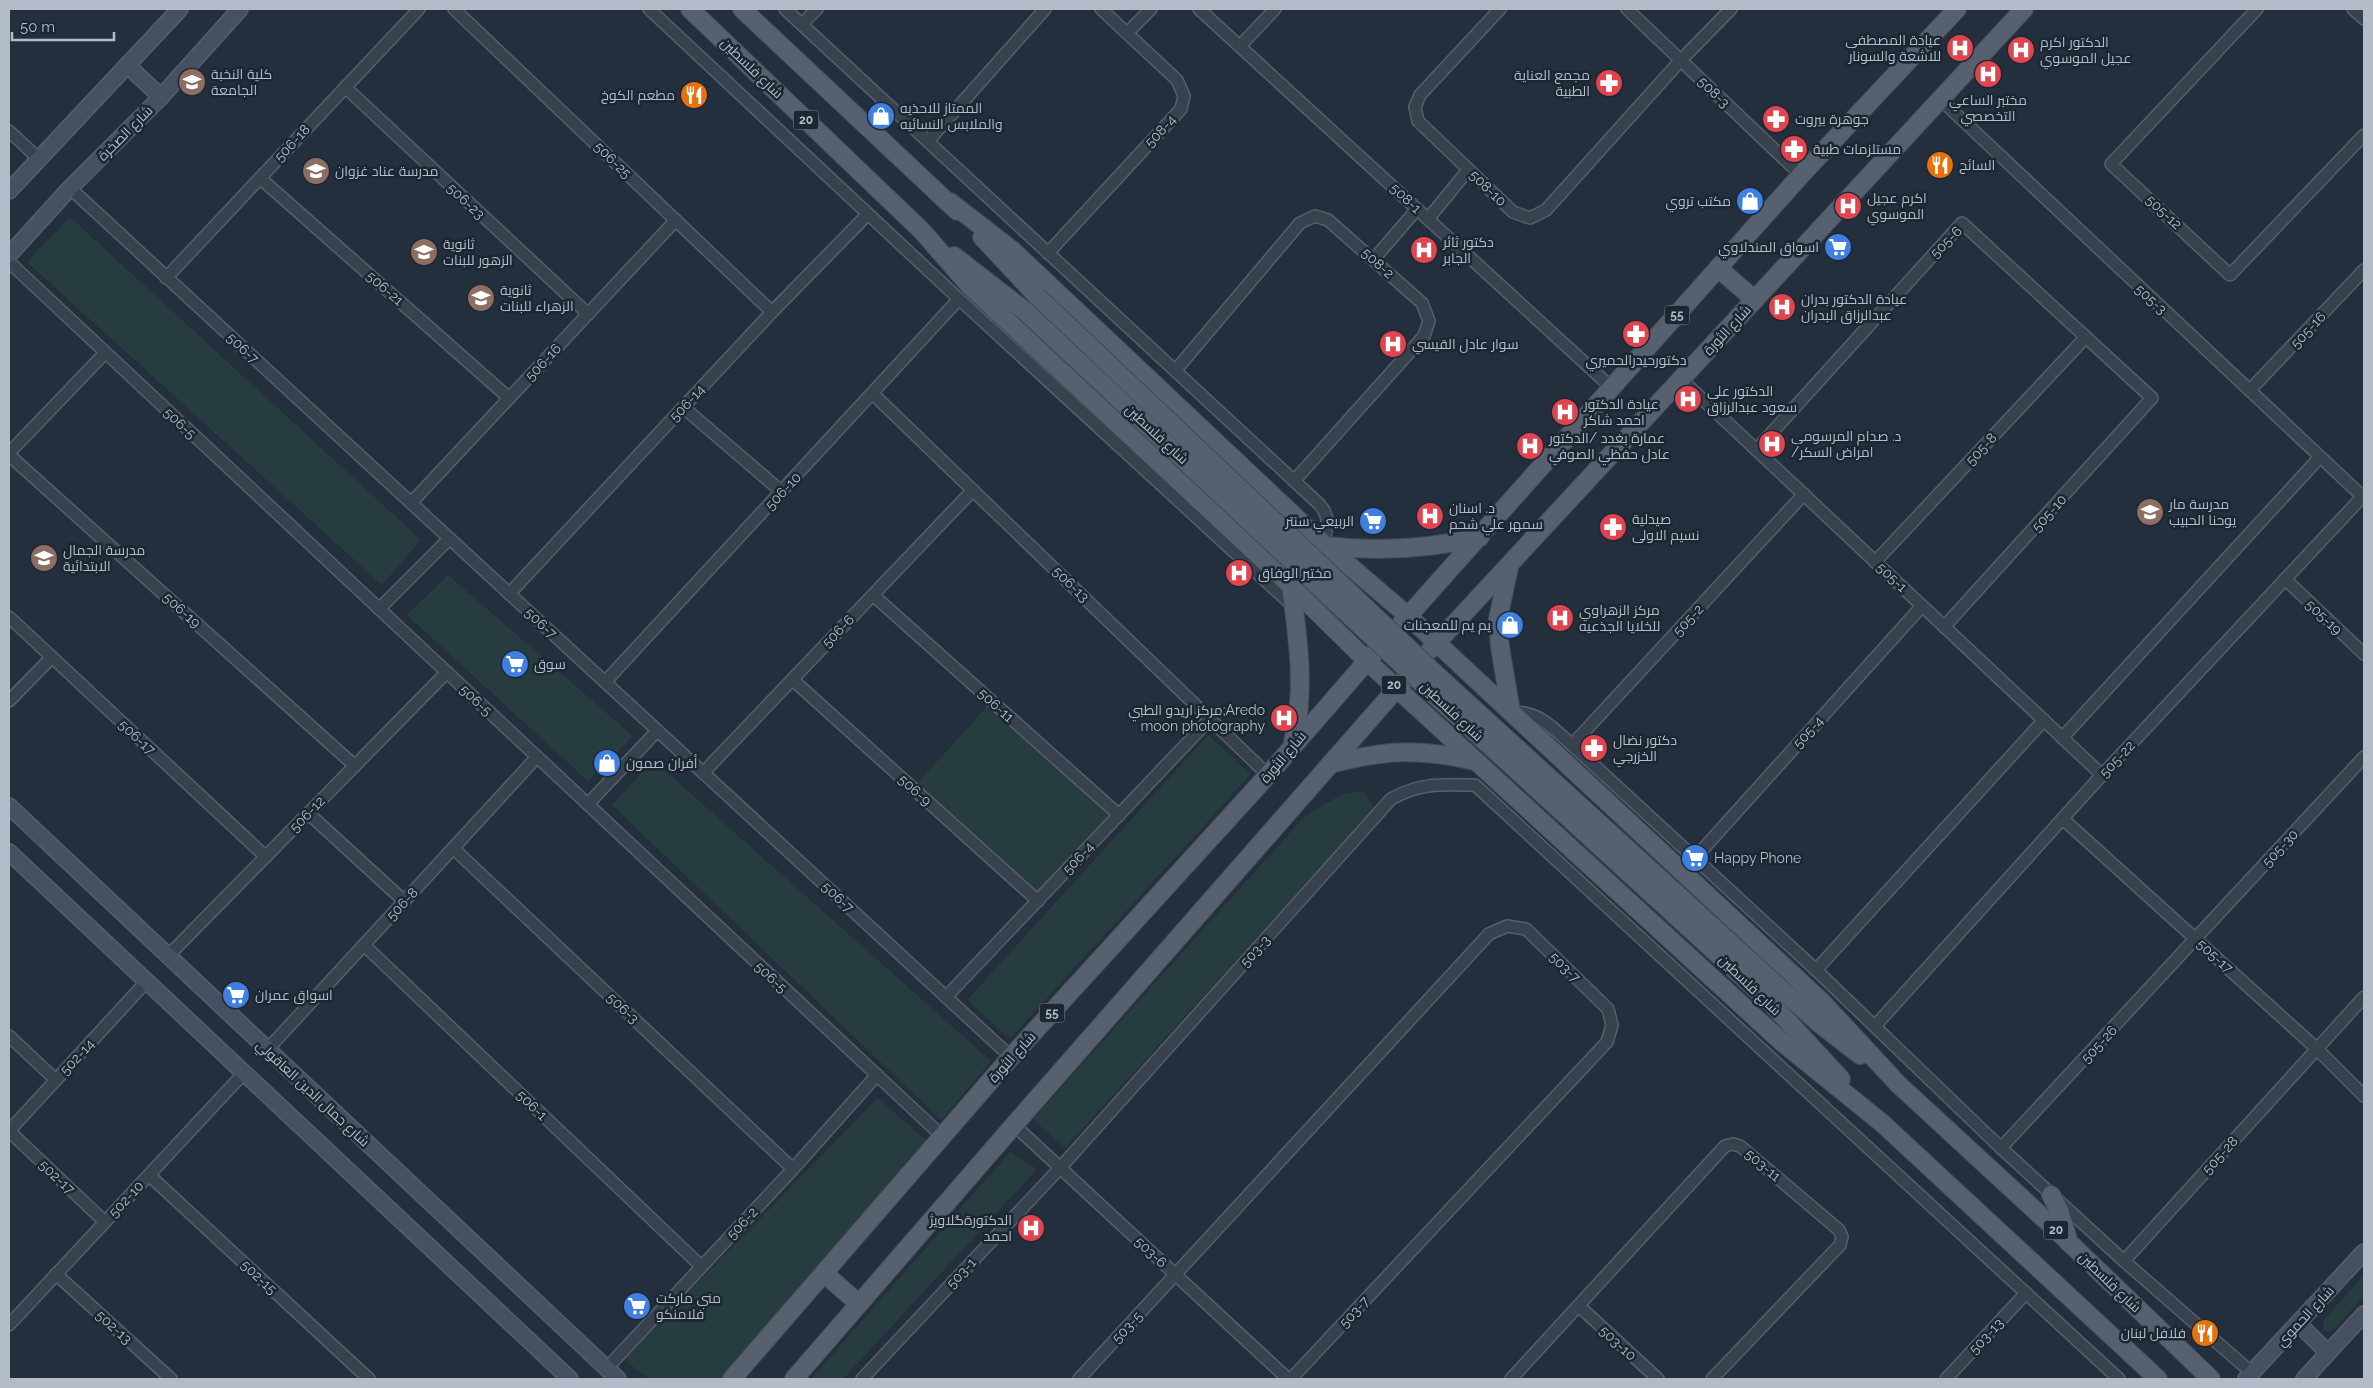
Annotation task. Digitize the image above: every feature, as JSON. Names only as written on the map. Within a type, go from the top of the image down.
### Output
[{"type":"main road","name":"شارع فلسطين","points":[[690,9],[922,231],[970,286],[1291,586],[1401,683],[1477,762],[1783,1043],[1882,1123],[2158,1379]]},
{"type":"main road","name":"شارع فلسطين","points":[[742,9],[950,202],[1038,297],[1776,996],[1882,1123]]},
{"type":"main road","name":"55","points":[[1404,620],[1801,175],[1957,9]]},
{"type":"main road","name":"شارع الثورة","points":[[1433,647],[2024,9]]},
{"type":"main road","name":"شارع فلسطين","points":[[950,202],[1012,250],[1433,647],[1511,712],[1822,1002],[1898,1084],[2069,1243],[2211,1379]]},
{"type":"main road","name":"شارع فلسطين","points":[[922,231],[1025,311],[1430,691],[1776,996],[1820,1024],[1898,1084]]},
{"type":"main road","points":[[1718,268],[1755,300]]},
{"type":"main road","points":[[1324,544],[1352,549],[1404,549],[1430,547],[1480,537]]},
{"type":"main road","points":[[1509,565],[1498,619],[1500,647],[1511,712]]},
{"type":"main road","points":[[1291,586],[1300,685],[1300,713],[1292,746]]},
{"type":"main road","name":"شارع الثورة","points":[[732,1379],[1012,1057],[1268,775],[1372,656]]},
{"type":"main road","points":[[794,1379],[1401,683]]},
{"type":"main road","points":[[1330,764],[1366,755],[1403,750],[1442,753],[1477,762]]},
{"type":"main road","points":[[2051,1194],[2066,1226],[2069,1243]]},
{"type":"main road","points":[[824,1273],[859,1304]]},
{"type":"street","points":[[9,191],[180,9]]},
{"type":"street","name":"شارع الصخرة","points":[[9,255],[70,188],[161,97],[240,9]]},
{"type":"street","name":"506-18","points":[[166,278],[419,9]]},
{"type":"street","name":"506-25","points":[[454,9],[772,312]]},
{"type":"street","points":[[649,9],[958,299],[1293,606]]},
{"type":"street","points":[[785,9],[1319,504],[1326,515],[1327,528],[1324,544]]},
{"type":"street","points":[[802,24],[817,9]]},
{"type":"street","points":[[928,141],[1045,9]]},
{"type":"street","name":"508-4","points":[[1048,253],[1181,109],[1184,96],[1177,80],[1101,9]]},
{"type":"street","points":[[1127,33],[1151,9]]},
{"type":"street","name":"508-1","points":[[1199,9],[1612,388]]},
{"type":"street","points":[[1240,46],[1275,9]]},
{"type":"street","name":"508-10","points":[[1500,9],[1420,95],[1415,107],[1418,121],[1468,170],[1513,212],[1530,218],[1546,210],[1680,60],[1730,9]]},
{"type":"street","name":"508-3","points":[[1627,9],[1801,175]]},
{"type":"street","name":"505-12","points":[[2257,9],[2111,164],[2230,275],[2364,135]]},
{"type":"street","points":[[2353,9],[2364,19]]},
{"type":"street","points":[[127,65],[161,97]]},
{"type":"street","name":"506-23","points":[[345,87],[588,314]]},
{"type":"street","name":"505-3","points":[[1940,99],[2125,275],[2363,496]]},
{"type":"street","points":[[9,131],[39,159]]},
{"type":"street","points":[[1428,219],[1468,170]]},
{"type":"street","name":"506-21","points":[[260,178],[510,398]]},
{"type":"street","name":"506-7","points":[[70,188],[1012,1057]]},
{"type":"street","points":[[1374,259],[1417,209]]},
{"type":"street","name":"506-14","points":[[509,594],[772,312],[868,214]]},
{"type":"street","name":"508-2","points":[[1175,371],[1300,222],[1315,216],[1328,220],[1422,303],[1429,321],[1424,336],[1294,481]]},
{"type":"street","name":"506-16","points":[[411,503],[676,220]]},
{"type":"street","name":"505-6","points":[[1756,450],[1962,223],[2152,398]]},
{"type":"street","name":"506-5","points":[[9,262],[943,1137]]},
{"type":"street","name":"505-16","points":[[2251,390],[2364,270]]},
{"type":"street","name":"506-10","points":[[605,682],[873,394],[958,299]]},
{"type":"street","name":"505-8","points":[[1875,562],[2086,337]]},
{"type":"street","points":[[9,454],[105,353]]},
{"type":"street","name":"505-1","points":[[1682,380],[2102,775]]},
{"type":"street","name":"506-13","points":[[873,394],[1268,775]]},
{"type":"street","name":"505-10","points":[[1944,627],[2152,398]]},
{"type":"street","points":[[683,407],[782,492]]},
{"type":"street","name":"506-19","points":[[9,454],[355,766]]},
{"type":"street","points":[[2062,738],[2320,457]]},
{"type":"street","name":"506-6","points":[[704,773],[973,490]]},
{"type":"street","name":"505-2","points":[[1572,745],[1804,494]]},
{"type":"street","name":"505-22","points":[[1875,1026],[2102,775],[2363,496]]},
{"type":"street","points":[[379,609],[449,539]]},
{"type":"street","name":"505-19","points":[[2285,579],[2364,654]]},
{"type":"street","name":"506-11","points":[[874,595],[1119,814]]},
{"type":"street","name":"505-4","points":[[1694,858],[1922,606]]},
{"type":"street","name":"506-17","points":[[9,617],[266,857]]},
{"type":"street","points":[[9,701],[52,657]]},
{"type":"street","name":"506-12","points":[[167,957],[447,672]]},
{"type":"street","name":"506-9","points":[[793,680],[1038,901]]},
{"type":"street","points":[[1511,712],[1522,712],[1541,718],[1572,745],[1816,970],[2001,1148],[2249,1376]]},
{"type":"street","name":"506-4","points":[[946,997],[1210,719]]},
{"type":"street","points":[[1816,970],[2044,720]]},
{"type":"street","points":[[588,804],[658,731]]},
{"type":"street","name":"506-8","points":[[267,1050],[538,757]]},
{"type":"street","name":"505-30","points":[[2196,939],[2364,757]]},
{"type":"street","name":"503-3","points":[[1060,1168],[1391,799],[1410,788],[1441,785],[1475,785],[2026,1293]]},
{"type":"street","name":"شارع جمال الدين العاقولي","points":[[9,806],[167,957],[618,1379]]},
{"type":"street","points":[[308,813],[404,901]]},
{"type":"street","name":"505-17","points":[[2062,819],[2316,1048],[2364,1096]]},
{"type":"street","name":"506-3","points":[[453,848],[793,1168]]},
{"type":"street","points":[[9,852],[243,1074],[570,1379]]},
{"type":"street","name":"503-7","points":[[1176,1275],[1490,934],[1508,926],[1526,929],[1608,1009],[1612,1025],[1607,1042],[1291,1379]]},
{"type":"street","name":"505-26","points":[[2001,1148],[2196,939]]},
{"type":"street","name":"506-1","points":[[364,945],[701,1266]]},
{"type":"street","name":"502-14","points":[[9,1131],[146,982]]},
{"type":"street","points":[[2316,1048],[2364,997]]},
{"type":"street","points":[[9,1036],[56,1080]]},
{"type":"street","name":"505-28","points":[[2124,1262],[2316,1048]]},
{"type":"street","name":"502-10","points":[[9,1324],[243,1074]]},
{"type":"street","name":"506-2","points":[[606,1369],[793,1168],[876,1075]]},
{"type":"street","name":"503-6","points":[[1014,1125],[1288,1379]]},
{"type":"street","name":"502-17","points":[[9,1131],[105,1222]]},
{"type":"street","name":"503-11","points":[[1511,1379],[1725,1146],[1733,1144],[1740,1146],[1839,1230],[1842,1237],[1840,1246],[1712,1379]]},
{"type":"street","name":"503-1","points":[[862,1379],[1060,1168]]},
{"type":"street","name":"502-15","points":[[149,1175],[369,1379]]},
{"type":"street","name":"شارع الحموي","points":[[2249,1376],[2364,1252]]},
{"type":"street","name":"502-13","points":[[56,1274],[172,1379]]},
{"type":"street","name":"503-5","points":[[1079,1379],[1176,1275]]},
{"type":"street","points":[[2026,1293],[2119,1379]]},
{"type":"street","name":"503-13","points":[[1946,1379],[2026,1293]]},
{"type":"street","name":"503-10","points":[[1579,1306],[1658,1379]]},
{"type":"street","points":[[2304,1379],[2364,1314]]},
{"type":"street","points":[[2298,1323],[2328,1353]]},
{"type":"green space","points":[[70,217],[421,540],[382,585],[27,262]]},
{"type":"green space","points":[[448,575],[633,736],[588,781],[407,615]]},
{"type":"green space","points":[[992,701],[1119,815],[1038,901],[913,788]]},
{"type":"green space","points":[[1208,735],[1251,774],[1010,1039],[967,1000]]},
{"type":"green space","points":[[653,760],[991,1061],[941,1120],[612,805]]},
{"type":"green space","points":[[1363,791],[1375,808],[1065,1148],[1033,1119],[1304,817],[1342,794]]},
{"type":"green space","points":[[878,1098],[927,1141],[721,1379],[649,1379],[623,1359]]},
{"type":"green space","points":[[1010,1152],[1037,1169],[843,1379],[811,1379]]},
{"type":"green space","points":[[2364,1275],[2364,1296],[2332,1331],[2327,1332],[2323,1328],[2324,1320]]},
{"type":"place","name":"عيادة المصطفى للاشعة والسونار","points":[[1960,48]]},
{"type":"place","name":"الدكتور اكرم عجيل الموسوي","points":[[2021,50]]},
{"type":"place","name":"مختبر الساعي التخصصي","points":[[1988,74]]},
{"type":"place","name":"كلية النخبة الجامعة","points":[[192,82]]},
{"type":"place","name":"مجمع العناية الطبية","points":[[1609,83]]},
{"type":"place","name":"مطعم الكوخ","points":[[694,95]]},
{"type":"place","name":"الممتاز للاحذيه والملابس النسائيه","points":[[881,116]]},
{"type":"place","name":"جوهرة بيروت","points":[[1776,119]]},
{"type":"place","name":"مستلزمات طبية","points":[[1794,149]]},
{"type":"place","name":"السائح","points":[[1940,165]]},
{"type":"place","name":"مدرسة عناد غزوان","points":[[316,171]]},
{"type":"place","name":"مكتب تروي","points":[[1750,201]]},
{"type":"place","name":"اكرم عجيل الموسوي","points":[[1848,206]]},
{"type":"place","name":"اسواق المندلاوي","points":[[1838,247]]},
{"type":"place","name":"دكتور ثائر الجابر","points":[[1424,250]]},
{"type":"place","name":"ثانوية الزهور للبنات","points":[[424,252]]},
{"type":"place","name":"ثانوية الزهراء للبنات","points":[[481,298]]},
{"type":"place","name":"عيادة الدكتور بدران عبدالرزاق البدران","points":[[1782,307]]},
{"type":"place","name":"دكتورحيدرالحميري","points":[[1636,334]]},
{"type":"place","name":"سوار عادل القيسي","points":[[1393,344]]},
{"type":"place","name":"الدكتور علي سعود عبدالرزاق","points":[[1688,399]]},
{"type":"place","name":"عيادة الدكتور احمد شاكر","points":[[1565,412]]},
{"type":"place","name":"د. صدام المرسومي /امراض السكر","points":[[1772,444]]},
{"type":"place","name":"عمارة بغدد /الدكتور عادل حفظي الصوفي","points":[[1530,446]]},
{"type":"place","name":"مدرسة مار يوحنا الحبيب","points":[[2150,512]]},
{"type":"place","name":"د. اسنان سمهر علي شحم","points":[[1430,516]]},
{"type":"place","name":"الربيعي سنتر","points":[[1373,521]]},
{"type":"place","name":"صيدلية نسيم الاولى","points":[[1613,527]]},
{"type":"place","name":"مدرسة الجمال الابتدائية","points":[[44,558]]},
{"type":"place","name":"مختبر الوفاق","points":[[1239,573]]},
{"type":"place","name":"مركز الزهراوي للخلايا الجذعيه","points":[[1560,618]]},
{"type":"place","name":"يم يم للمعجنات","points":[[1510,625]]},
{"type":"place","name":"سوق","points":[[515,664]]},
{"type":"place","name":"مركز اريدو الطبي;Aredo moon photography","points":[[1284,718]]},
{"type":"place","name":"دكتور نضال الخزرجي","points":[[1594,748]]},
{"type":"place","name":"أفران صمون","points":[[607,763]]},
{"type":"place","name":"Happy Phone","points":[[1695,858]]},
{"type":"place","name":"اسواق عمران","points":[[236,995]]},
{"type":"place","name":"الدكتورةگلاويژ احمد","points":[[1031,1228]]},
{"type":"place","name":"مني ماركت فلامنكو","points":[[637,1306]]},
{"type":"place","name":"فلافل لبنان","points":[[2205,1333]]}]
